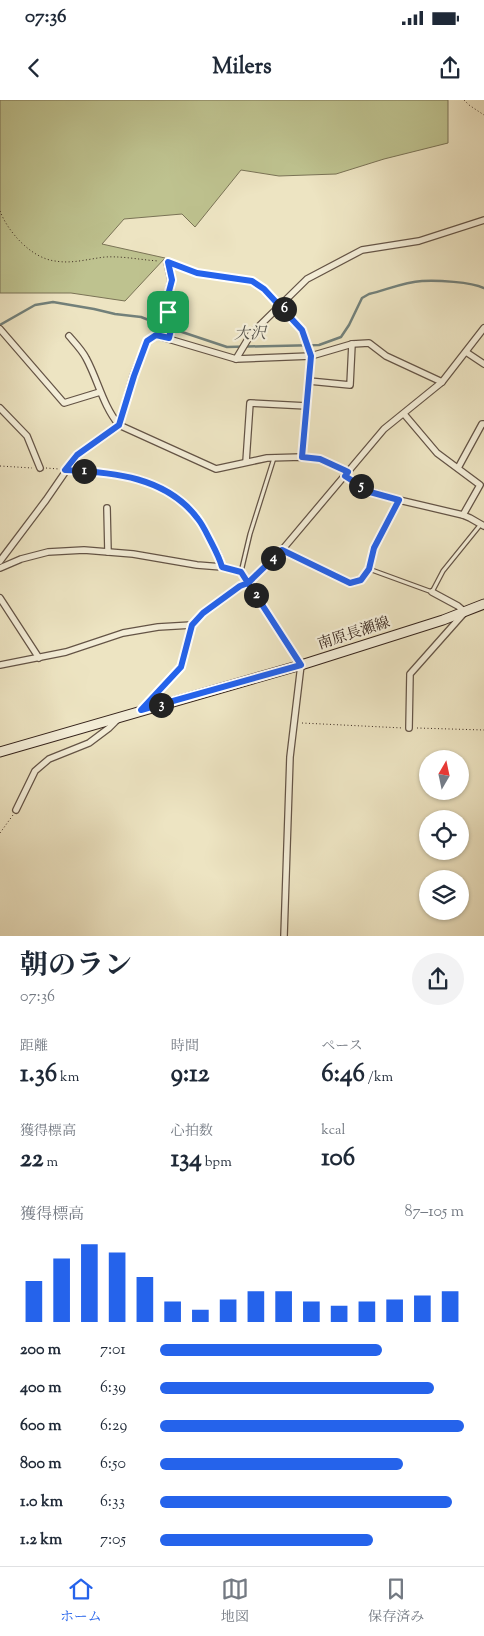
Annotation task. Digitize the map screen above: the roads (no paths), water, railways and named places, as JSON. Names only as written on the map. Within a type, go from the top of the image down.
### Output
[{"type":"main road","name":"南原長瀬線","points":[[0,752],[301,665],[465,612],[484,604]]},
{"type":"street","points":[[236,359],[252,334],[307,279],[362,250],[419,241],[484,220]]},
{"type":"street","points":[[168,262],[172,280],[167,299],[172,325],[169,338]]},
{"type":"street","points":[[141,710],[181,667],[192,625],[203,613],[240,586],[248,583],[282,550],[384,429],[442,382],[484,328]]},
{"type":"street","points":[[0,329],[64,403],[100,392]]},
{"type":"street","points":[[0,560],[77,455],[119,425],[147,341],[156,335],[236,359],[311,356],[352,344],[369,343],[386,356],[442,382]]},
{"type":"street","points":[[69,336],[86,357],[100,392],[119,425],[216,470],[246,462],[274,458],[302,457],[320,459],[346,474],[370,492],[463,515],[482,525]]},
{"type":"street","points":[[309,380],[350,385],[352,344]]},
{"type":"street","points":[[466,352],[484,364]]},
{"type":"street","points":[[302,457],[311,356]]},
{"type":"street","points":[[246,462],[250,402],[307,406]]},
{"type":"street","points":[[0,408],[27,436],[40,468]]},
{"type":"street","points":[[404,414],[437,453],[480,484],[463,515]]},
{"type":"street","points":[[458,468],[482,424],[484,424]]},
{"type":"street","points":[[65,470],[105,472],[127,476],[172,494],[199,519],[220,558],[222,567]]},
{"type":"street","points":[[107,508],[108,552]]},
{"type":"street","points":[[0,568],[20,559],[48,552],[84,550],[133,554],[197,565],[222,567],[241,572],[301,665],[290,757],[284,936]]},
{"type":"street","points":[[409,728],[410,674],[465,612],[458,606],[432,592]]},
{"type":"street","points":[[0,598],[38,658]]},
{"type":"street","points":[[0,666],[73,650],[123,633],[158,627],[192,625]]},
{"type":"street","points":[[16,810],[35,771],[50,758],[89,743],[109,728],[118,718]]},
{"type":"lane","points":[[168,262],[197,273],[252,281],[264,289],[280,305]]},
{"type":"lane","points":[[241,572],[250,534],[274,458]]},
{"type":"lane","points":[[282,550],[350,583],[361,580],[369,569],[374,548],[399,500]]},
{"type":"lane","points":[[369,569],[432,592],[443,571],[482,525]]},
{"type":"waterway","name":"大沢","points":[[0,325],[35,305],[53,302],[141,317],[227,347],[319,345],[341,337],[362,298],[369,294],[402,284],[422,281],[454,282],[484,288]]}]
